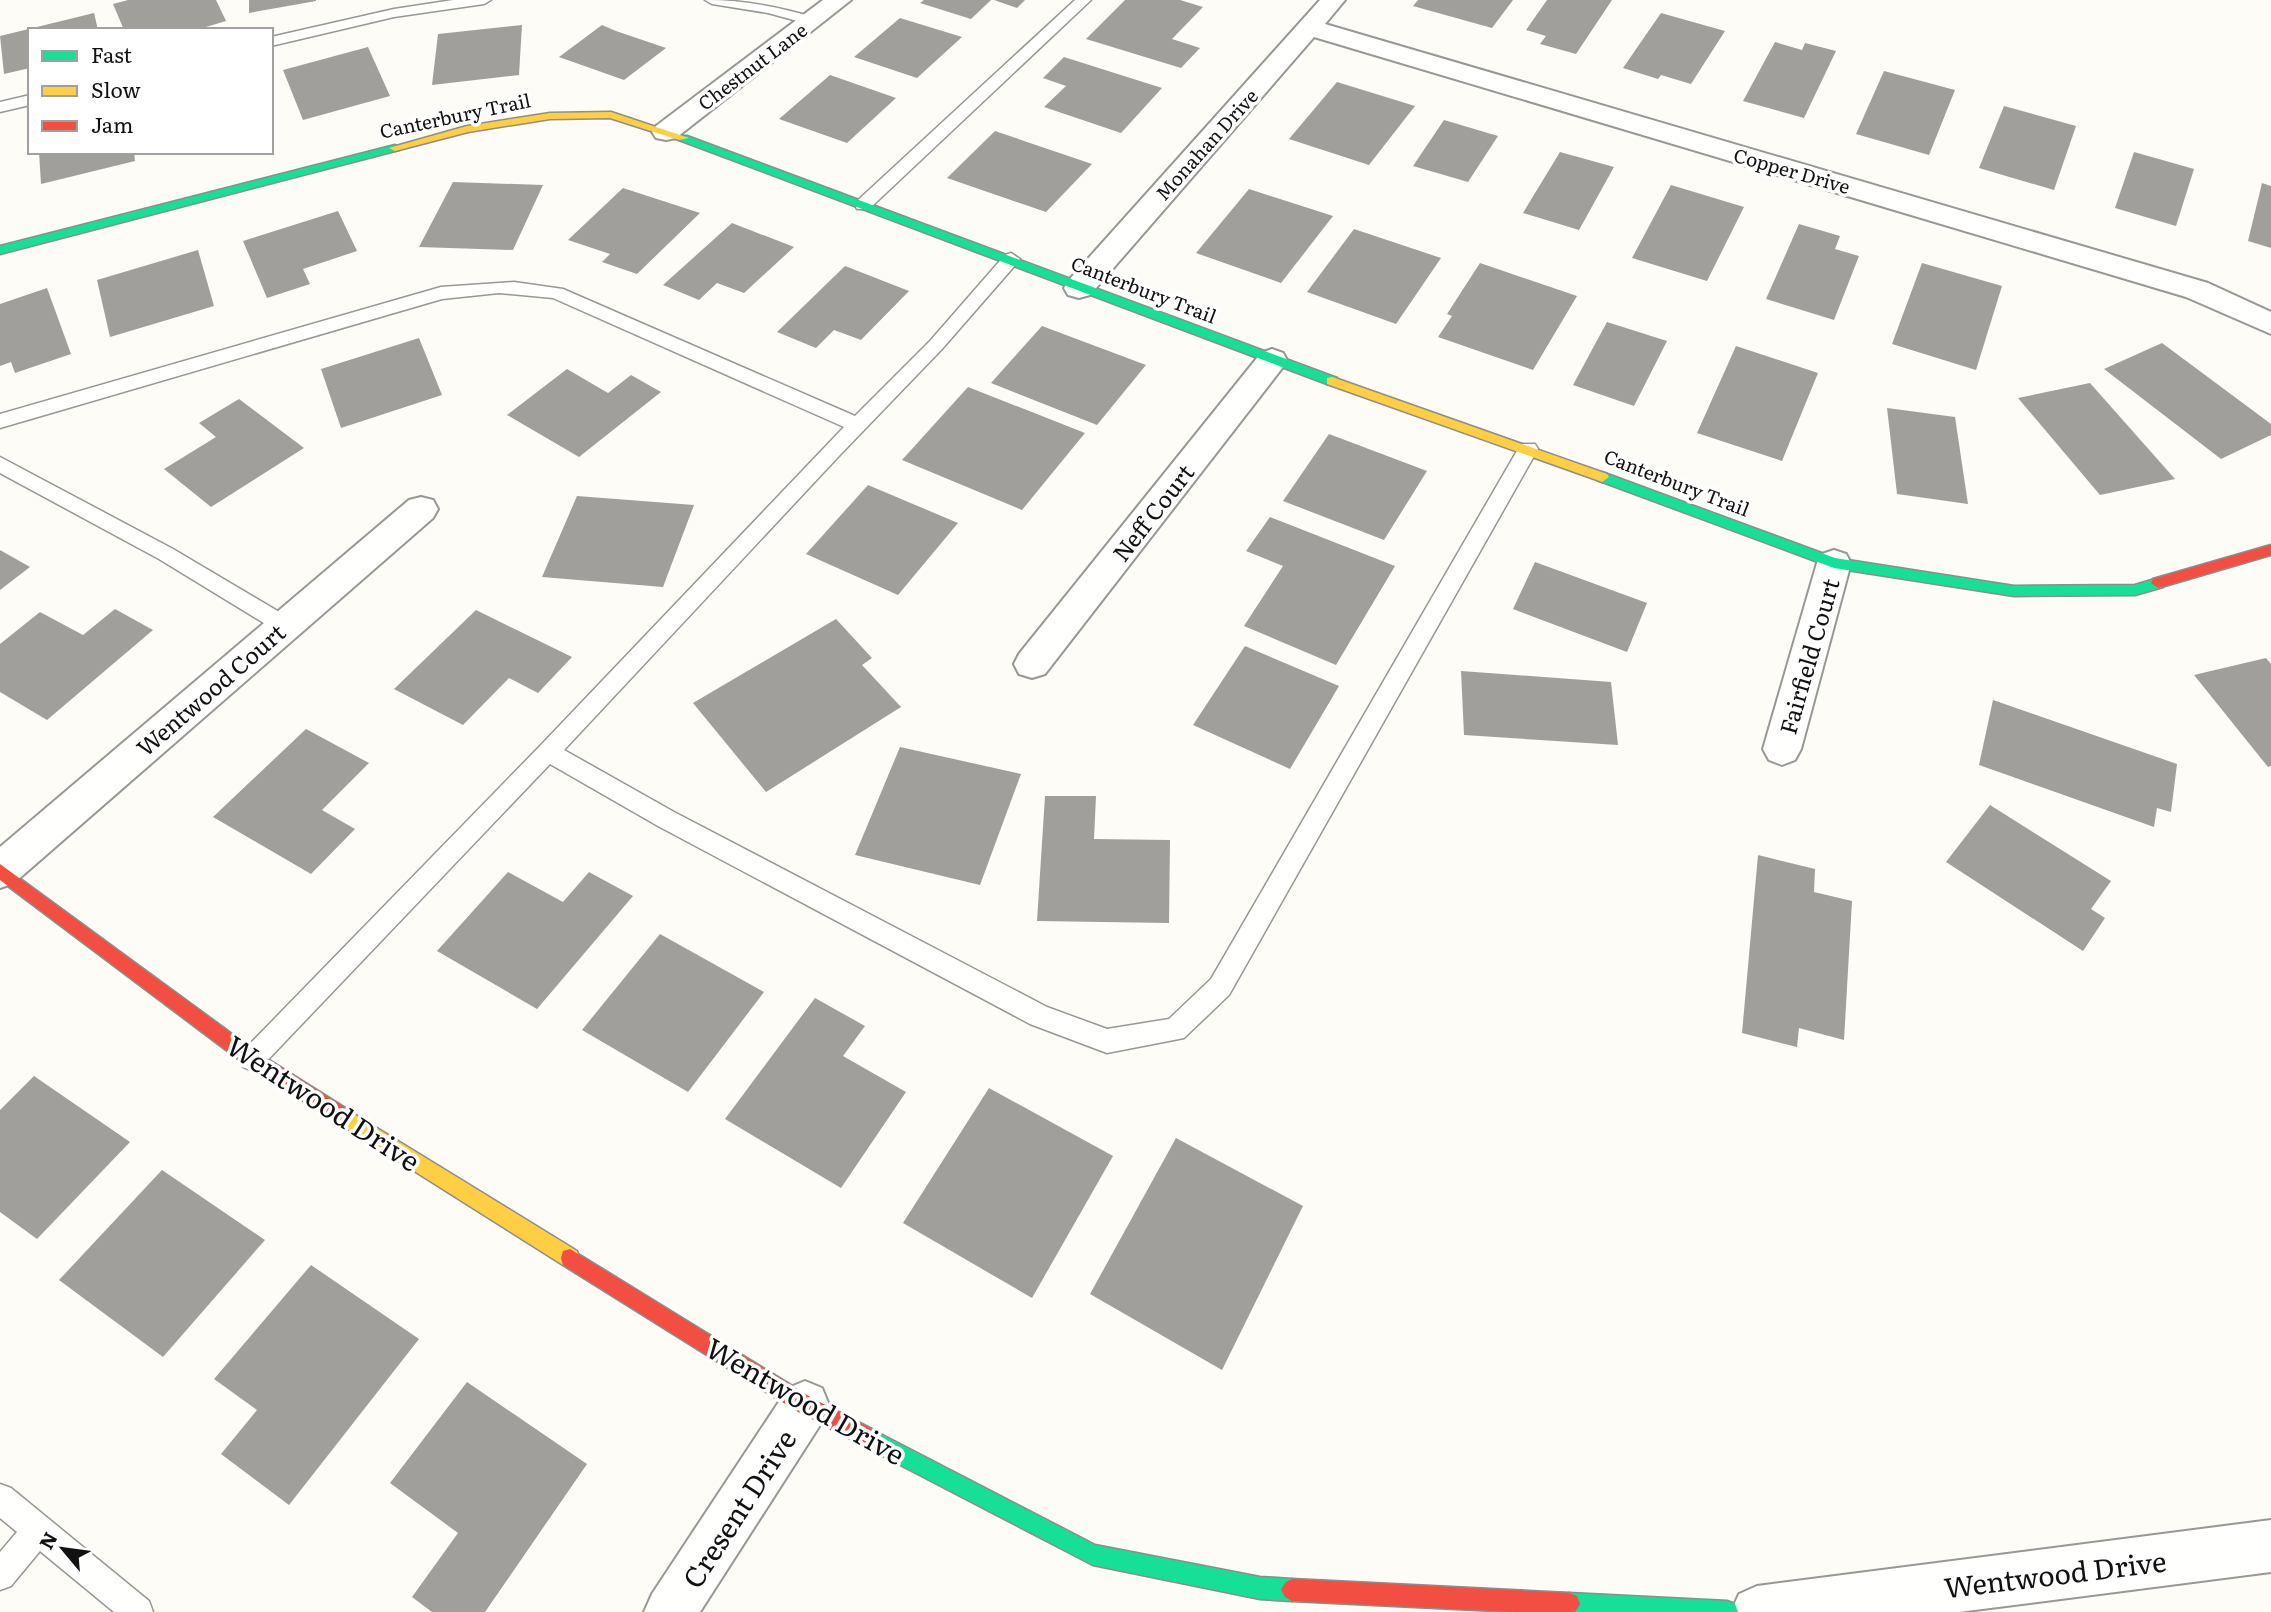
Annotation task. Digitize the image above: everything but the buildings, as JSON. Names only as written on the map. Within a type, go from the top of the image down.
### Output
[{"type":"street","name":"Chestnut Lane","points":[[666,132],[839,0]]},
{"type":"street","name":"Monahan Drive","points":[[1079,288],[1333,0]]},
{"type":"street","name":"Copper Drive","points":[[1310,27],[2197,290],[2271,324]]},
{"type":"street","name":"Canterbury Trail","points":[[0,250],[467,129],[550,116],[611,115],[666,132],[1011,258],[1079,288],[1272,360],[1528,449],[1834,563],[2014,591],[2136,590],[2271,550]]},
{"type":"street","name":"Neff Court","points":[[1032,664],[1272,360]]},
{"type":"street","name":"Wentwood Court","points":[[0,871],[421,509]]},
{"type":"street","name":"Fairfield Court","points":[[1782,749],[1834,563]]},
{"type":"street","name":"Wentwood Drive","points":[[0,871],[252,1059],[805,1405],[1093,1555],[1254,1600],[1727,1612]]},
{"type":"street","name":"Cresent Drive","points":[[670,1612],[805,1405]]},
{"type":"street","name":"Wentwood Drive","points":[[1757,1612],[2271,1546]]},
{"type":"lane","points":[[273,42],[394,13],[485,0]]},
{"type":"lane","points":[[712,0],[769,9],[812,21]]},
{"type":"lane","points":[[863,205],[1084,0]]},
{"type":"lane","points":[[0,107],[28,100]]},
{"type":"lane","points":[[252,1059],[936,345],[1011,258]]},
{"type":"lane","points":[[0,421],[441,293],[499,286],[524,286],[557,293],[858,425]]},
{"type":"lane","points":[[548,752],[666,819],[1039,1016],[1107,1041],[1175,1030],[1220,987],[1528,449]]},
{"type":"lane","points":[[0,464],[166,554],[284,625]]},
{"type":"lane","points":[[0,1499],[138,1612]]},
{"type":"lane","points":[[0,1575],[39,1530]]},
{"type":"traffic: fast","points":[[683,138],[1332,381]]},
{"type":"traffic: fast","points":[[0,250],[395,148]]},
{"type":"traffic: fast","points":[[1602,477],[1834,563],[2014,591],[2135,590],[2158,583]]},
{"type":"traffic: fast","points":[[865,1436],[1093,1555],[1260,1588],[1292,1590]]},
{"type":"traffic: fast","points":[[1569,1604],[1727,1612]]},
{"type":"traffic: slow","points":[[395,148],[467,129],[550,116],[611,115],[683,138]]},
{"type":"traffic: slow","points":[[1332,381],[1602,477]]},
{"type":"traffic: slow","points":[[341,1115],[570,1258]]},
{"type":"traffic: jam","points":[[2158,583],[2271,550]]},
{"type":"traffic: jam","points":[[0,871],[252,1059],[341,1115]]},
{"type":"traffic: jam","points":[[570,1258],[805,1405],[865,1436]]},
{"type":"traffic: jam","points":[[1292,1590],[1569,1604]]}]
